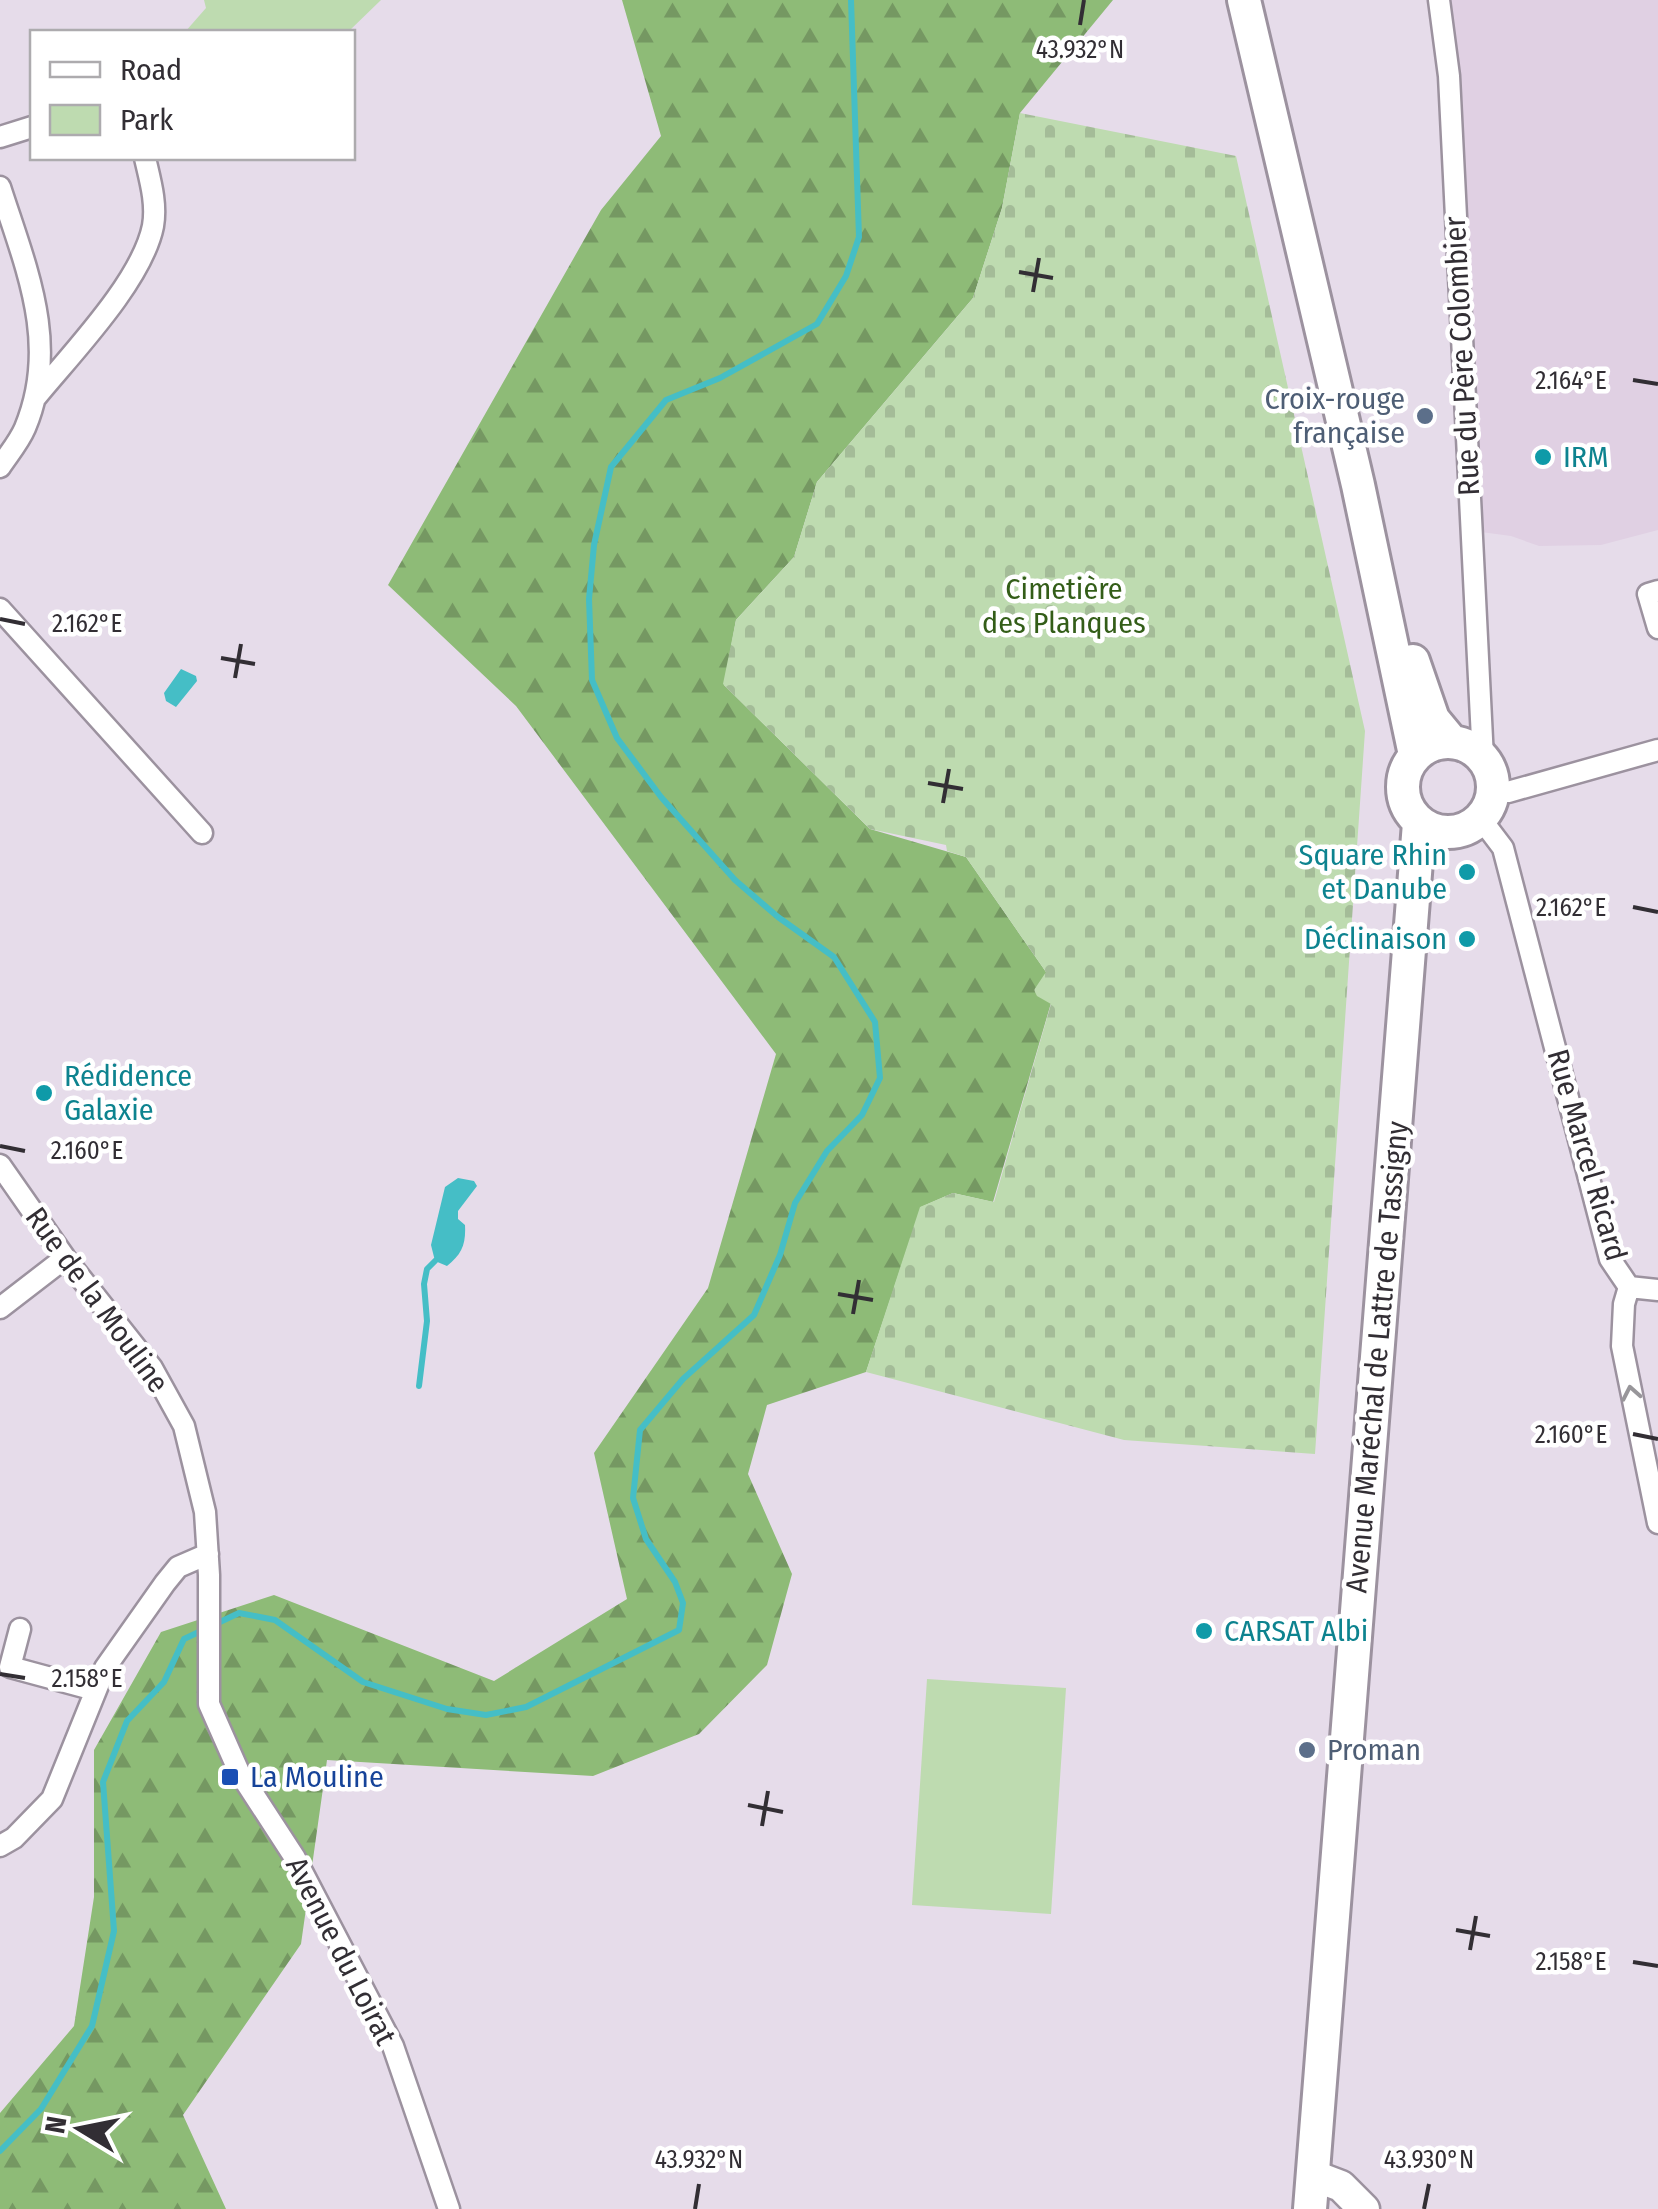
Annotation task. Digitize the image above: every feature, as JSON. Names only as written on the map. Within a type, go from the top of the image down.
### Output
[{"type":"main road","points":[[1244,0],[1358,485],[1416,755]]},
{"type":"main road","points":[[1358,485],[1429,710],[1490,769],[1462,819],[1409,812],[1402,782],[1416,755],[1426,747],[1466,748]]},
{"type":"main road","name":"Avenue Maréchal de Lattre de Tassigny","points":[[1310,2209],[1416,864],[1462,819]]},
{"type":"main road","points":[[1312,2174],[1342,2186],[1364,2209]]},
{"type":"street","name":"Rue du Père Colombier","points":[[1439,0],[1449,76],[1479,712],[1466,748]]},
{"type":"street","points":[[0,137],[30,128]]},
{"type":"street","points":[[32,402],[110,308],[140,260],[153,227],[154,198],[145,160]]},
{"type":"street","points":[[0,187],[38,305],[41,366],[24,428],[0,468]]},
{"type":"street","points":[[1658,591],[1648,594],[1658,628]]},
{"type":"street","points":[[0,609],[202,833]]},
{"type":"street","points":[[1462,819],[1508,792],[1658,750]]},
{"type":"street","name":"Rue Marcel Ricard","points":[[1462,819],[1503,848],[1610,1259],[1629,1287],[1622,1346],[1658,1523]]},
{"type":"street","name":"Rue de la Mouline","points":[[0,1165],[65,1258],[152,1368],[189,1438],[205,1512],[209,1704]]},
{"type":"street","points":[[0,1308],[65,1258]]},
{"type":"street","points":[[1629,1287],[1658,1290]]},
{"type":"street","points":[[0,1846],[14,1838],[52,1799],[105,1668],[165,1583],[178,1567],[208,1554]]},
{"type":"street","points":[[20,1628],[10,1667],[96,1690]]},
{"type":"street","name":"Avenue du Loirat","points":[[209,1704],[239,1772],[295,1858],[393,2046],[449,2209]]},
{"type":"shaded area","points":[[1450,0],[1658,0],[1658,530],[1601,545],[1539,546],[1511,536],[1481,532],[1458,75]]},
{"type":"green space","points":[[204,0],[381,0],[350,30],[187,30],[206,8]]},
{"type":"green space","points":[[622,0],[1113,0],[1020,113],[1002,208],[973,298],[817,482],[794,557],[736,620],[724,685],[870,829],[966,857],[1046,972],[1051,1003],[993,1202],[953,1193],[921,1207],[866,1372],[767,1405],[748,1474],[792,1574],[767,1665],[699,1734],[593,1776],[327,1760],[301,1944],[183,2115],[226,2209],[0,2209],[0,2113],[74,2026],[94,1897],[94,1750],[161,1632],[274,1595],[494,1681],[627,1599],[594,1453],[708,1288],[776,1054],[516,706],[388,585],[601,210],[661,136]]},
{"type":"green space","name":"Cimetière des Planques","points":[[1020,113],[1236,156],[1365,731],[1315,1454],[1124,1440],[866,1372],[920,1207],[953,1193],[994,1202],[1051,1004],[1034,990],[1046,972],[966,857],[947,851],[946,845],[870,829],[723,684],[736,620],[794,557],[817,482],[973,298],[1002,208]]},
{"type":"green space","points":[[927,1679],[1066,1688],[1051,1914],[912,1905]]},
{"type":"water","points":[[181,669],[196,676],[197,681],[176,707],[166,701],[164,693]]},
{"type":"water","points":[[458,1178],[474,1181],[477,1186],[458,1211],[458,1219],[465,1225],[464,1243],[447,1266],[435,1261],[431,1245],[445,1187]]},
{"type":"waterway","points":[[0,2151],[41,2109],[92,2026],[114,1931],[103,1782],[127,1721],[164,1682],[184,1639],[239,1613],[275,1620],[363,1682],[447,1709],[486,1715],[526,1707],[679,1630],[683,1603],[675,1582],[646,1539],[633,1498],[640,1430],[683,1379],[754,1315],[780,1255],[795,1203],[827,1151],[862,1115],[880,1078],[875,1022],[834,957],[735,880],[661,797],[617,738],[592,680],[589,599],[594,545],[611,467],[666,400],[720,378],[817,324],[846,276],[859,237],[851,0]]},
{"type":"waterway","points":[[419,1386],[427,1321],[424,1284],[427,1269],[435,1261]]},
{"type":"place","name":"Croix-rouge française","points":[[1425,416]]},
{"type":"place","name":"IRM","points":[[1543,457]]},
{"type":"place","name":"Square Rhin et Danube","points":[[1467,872]]},
{"type":"place","name":"Déclinaison","points":[[1467,939]]},
{"type":"place","name":"Rédidence Galaxie","points":[[44,1093]]},
{"type":"place","name":"CARSAT Albi","points":[[1204,1631]]},
{"type":"place","name":"Proman","points":[[1307,1750]]},
{"type":"place","name":"La Mouline","points":[[230,1777]]}]
